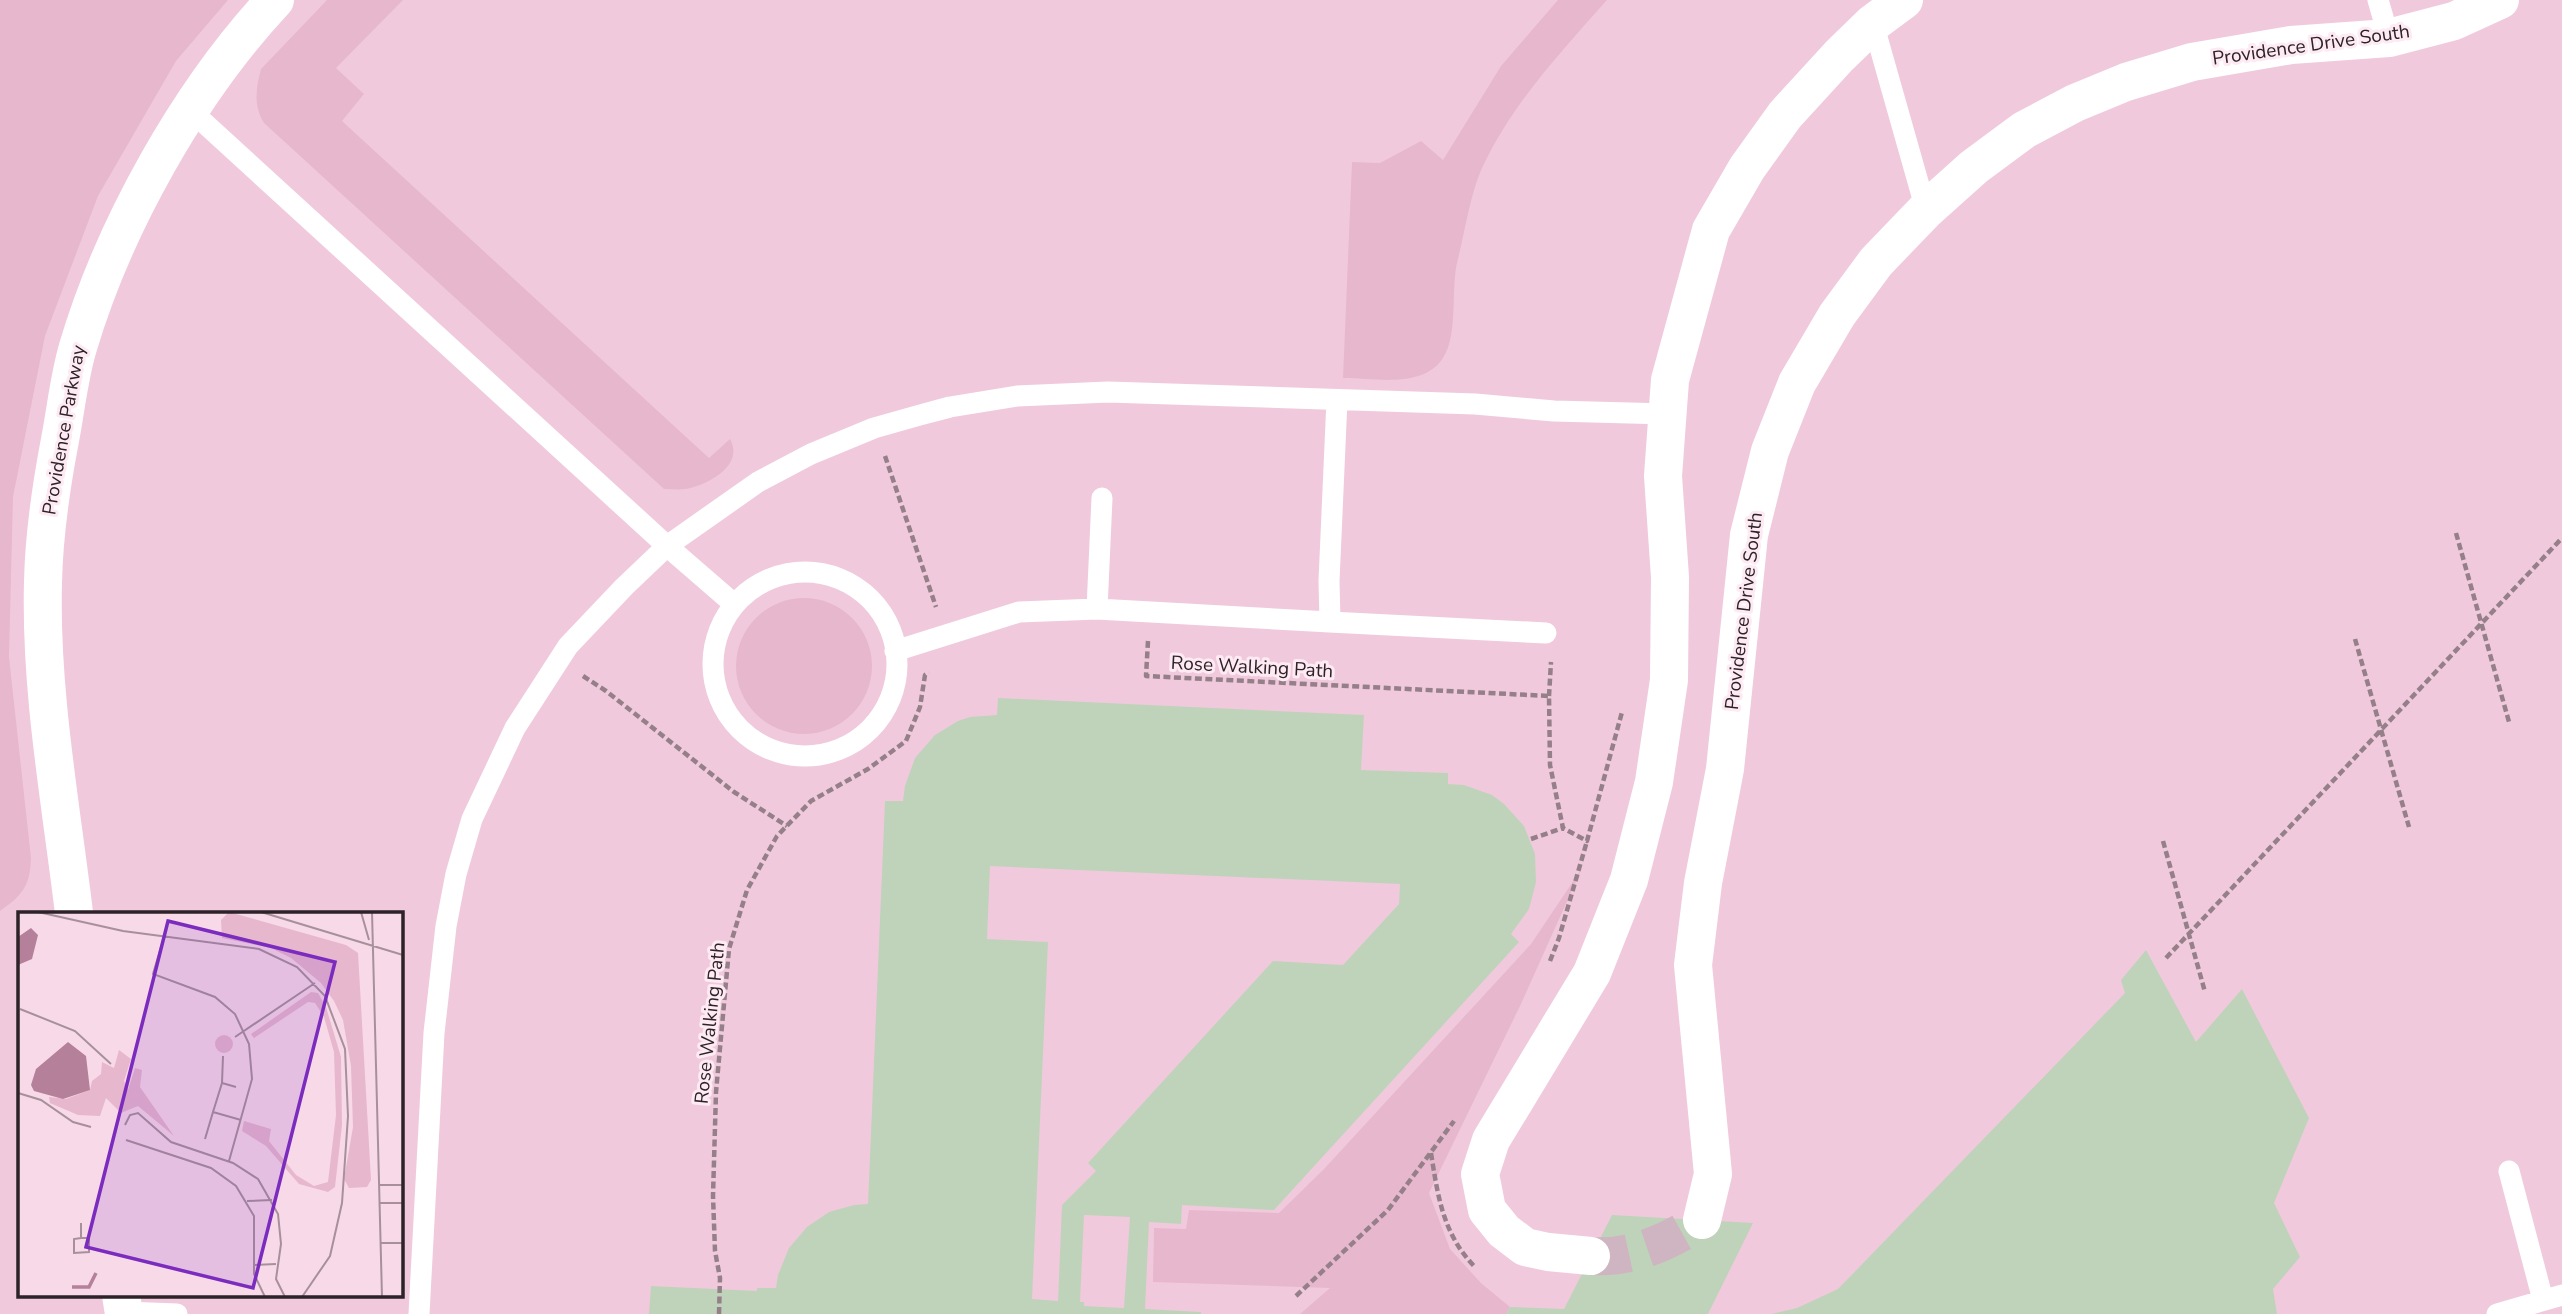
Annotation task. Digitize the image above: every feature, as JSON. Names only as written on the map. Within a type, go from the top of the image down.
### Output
[{"type":"street","name":"Providence Parkway","points":[[74,912],[46,683],[43,582],[49,501],[77,349],[105,268],[189,109],[275,0]]},
{"type":"street","points":[[1591,1256],[1525,1247],[1504,1231],[1487,1210],[1480,1174],[1491,1140],[1592,973],[1629,880],[1654,782],[1669,680],[1670,577],[1664,476],[1670,380],[1711,230],[1747,168],[1785,115],[1873,23],[1904,0]]},
{"type":"street","name":"Providence Drive South","points":[[1702,1220],[1713,1174],[1693,965],[1703,883],[1725,769],[1749,534],[1770,451],[1797,383],[1838,315],[1876,262],[1926,210],[1974,167],[2024,130],[2075,103],[2126,82],[2204,60],[2291,45],[2389,38],[2454,21],[2500,0]]},
{"type":"lane","points":[[2378,0],[2389,38]]},
{"type":"lane","points":[[1873,23],[1926,210]]},
{"type":"lane","points":[[189,109],[667,546],[734,604]]},
{"type":"lane","points":[[419,1314],[433,1033],[446,926],[456,874],[472,819],[515,727],[568,646],[667,546],[758,482],[811,454],[874,428],[950,407],[1017,396],[1108,392],[1475,404],[1554,411],[1668,414]]},
{"type":"lane","points":[[1330,622],[1329,581],[1337,400]]},
{"type":"lane","points":[[1097,609],[1102,498]]},
{"type":"lane","points":[[803,571],[832,575],[858,588],[879,608],[892,635],[895,651],[898,666],[891,698],[875,725],[851,745],[821,756],[789,756],[759,745],[734,725],[718,698],[712,668],[715,639],[727,612],[734,604],[748,590],[773,576],[803,571]]},
{"type":"lane","points":[[895,651],[1019,612],[1097,609],[1546,633]]},
{"type":"lane","points":[[2497,1314],[2553,1297],[2509,1171]]},
{"type":"lane","points":[[123,1307],[177,1314]]},
{"type":"path","name":"Rose Walking Path","points":[[719,1314],[720,1278],[715,1251],[713,1196],[716,1092],[729,949],[747,890],[777,836],[811,801],[867,769],[905,741],[920,707],[939,614],[874,428]]},
{"type":"path","points":[[2456,533],[2509,722]]},
{"type":"path","points":[[2166,958],[2562,538]]},
{"type":"path","points":[[2355,639],[2409,827]]},
{"type":"path","name":"Rose Walking Path","points":[[1135,640],[1148,641],[1146,676],[1549,696],[1547,714],[1550,765],[1563,828]]},
{"type":"path","points":[[559,661],[606,691],[734,792],[787,825]]},
{"type":"path","points":[[925,675],[937,670]]},
{"type":"path","points":[[1545,972],[1559,938],[1625,702]]},
{"type":"path","points":[[1531,839],[1563,828],[1587,841]]},
{"type":"path","points":[[2163,841],[2205,992]]},
{"type":"path","points":[[1296,1296],[1388,1210],[1456,1119]]},
{"type":"shaded area","points":[[0,0],[2562,0],[2562,1314],[0,1314]]},
{"type":"shaded area","points":[[0,0],[228,0],[176,61],[98,196],[45,336],[13,497],[9,657],[31,858],[24,889],[0,911]]},
{"type":"shaded area","points":[[327,0],[403,0],[336,68],[364,94],[342,121],[709,458],[730,439],[733,457],[722,472],[695,487],[664,489],[264,123],[256,96],[261,69]]},
{"type":"shaded area","points":[[1558,0],[1607,0],[1523,100],[1483,166],[1458,259],[1453,324],[1443,358],[1434,368],[1411,378],[1343,378],[1352,162],[1380,163],[1421,141],[1443,160],[1501,66]]},
{"type":"shaded area","points":[[804,598],[830,604],[852,618],[866,640],[872,666],[866,692],[852,714],[830,728],[804,734],[778,728],[756,714],[742,692],[736,666],[742,640],[756,618],[778,604]]},
{"type":"shaded area","points":[[1582,868],[1521,1004],[1429,1193],[1450,1249],[1481,1283],[1510,1307],[1506,1314],[1300,1314],[1330,1288],[1153,1282],[1154,1228],[1186,1229],[1189,1210],[1279,1213],[1324,1169],[1531,944]]},
{"type":"building","points":[[998,698],[1364,715],[1361,770],[1448,773],[1448,784],[1464,785],[1492,795],[1524,826],[1535,854],[1536,882],[1529,909],[1511,934],[1519,942],[1274,1210],[1182,1205],[1181,1224],[1149,1222],[1145,1309],[1201,1314],[649,1314],[651,1286],[757,1291],[757,1288],[776,1288],[778,1275],[789,1248],[807,1227],[829,1212],[868,1204],[885,801],[903,801],[905,786],[915,758],[935,735],[970,717],[997,715]],"holes":[[[990,866],[1400,884],[1399,904],[1343,965],[1273,961],[1088,1163],[1096,1171],[1062,1205],[1058,1301],[1032,1299],[1048,942],[987,939]],[[1084,1215],[1130,1217],[1124,1308],[1084,1306],[1084,1302],[1080,1302]]]},
{"type":"building","points":[[2146,950],[2196,1042],[2242,989],[2309,1118],[2274,1203],[2300,1257],[2273,1289],[2277,1314],[1771,1314],[1797,1308],[1838,1289],[2125,993],[2121,980]]},
{"type":"building","points":[[1612,1215],[1753,1223],[1708,1314],[1506,1314],[1510,1307],[1564,1309]]},
{"type":"tunnel","points":[[1591,1256],[1635,1252],[1663,1242],[1702,1220]]}]
